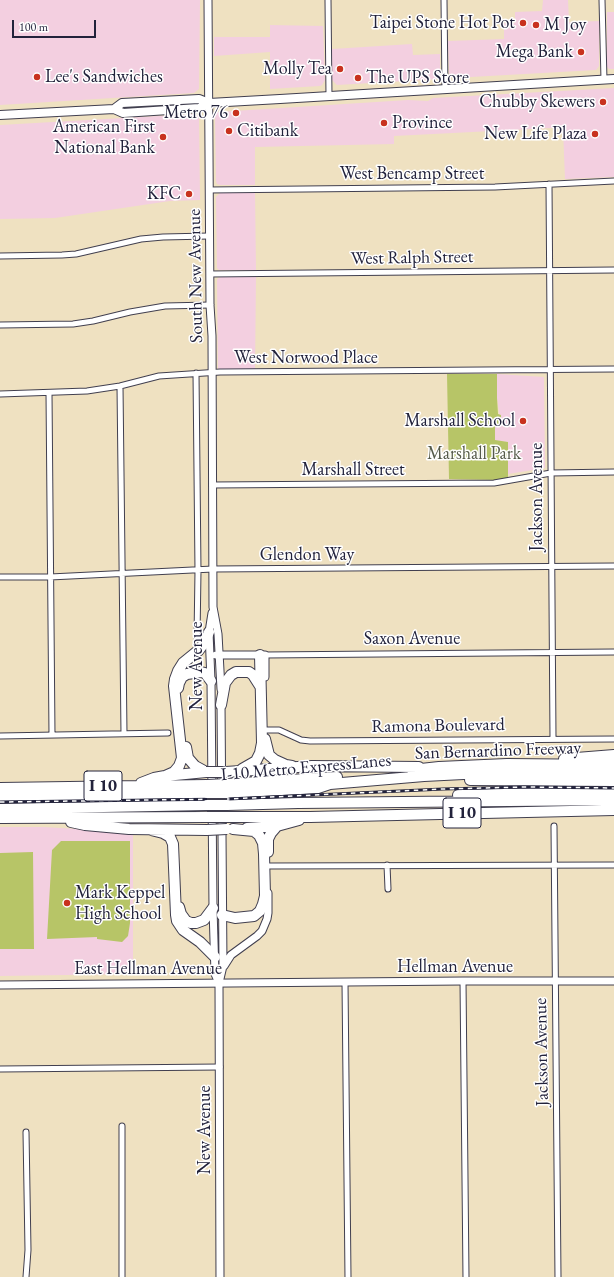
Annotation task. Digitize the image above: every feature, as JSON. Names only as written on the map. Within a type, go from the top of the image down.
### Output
[{"type":"highway","points":[[165,776],[174,772],[179,766],[182,758],[174,692],[175,678],[183,663],[199,650],[205,642],[209,632]]},
{"type":"highway","points":[[237,772],[256,762],[260,754],[262,743],[260,686],[263,655]]},
{"type":"highway","points":[[206,772],[195,766],[188,758],[184,742],[178,693],[179,683],[182,677],[187,674],[201,672],[205,673],[211,681]]},
{"type":"highway","points":[[221,705],[226,683],[230,675],[236,672],[249,672],[254,675],[260,686]]},
{"type":"highway","points":[[265,730],[265,740],[269,755],[275,760],[286,765],[302,767]]},
{"type":"highway","points":[[507,764],[614,755]]},
{"type":"highway","name":"San Bernardino Freeway","points":[[0,788],[135,785],[207,789],[439,767],[507,764],[614,765]]},
{"type":"highway","points":[[135,785],[154,778],[206,772],[237,772],[302,767],[439,767]]},
{"type":"highway","name":"I-10 Metro ExpressLanes","points":[[227,788],[318,788],[330,784],[424,776],[483,773],[614,773]]},
{"type":"highway","points":[[318,788],[471,780],[614,781]]},
{"type":"highway","name":"I-10 Metro ExpressLanes","points":[[0,796],[207,789]]},
{"type":"highway","points":[[298,803],[484,794],[614,793]]},
{"type":"highway","name":"I-10 Metro ExpressLanes","points":[[0,809],[298,803],[614,800]]},
{"type":"highway","name":"I 10","points":[[0,818],[310,816],[614,810]]},
{"type":"highway","points":[[51,818],[85,825],[151,830],[207,830],[277,826],[310,816]]},
{"type":"highway","points":[[268,866],[268,838],[270,833],[277,826]]},
{"type":"highway","points":[[222,915],[235,918],[254,916],[260,911],[265,896],[264,854],[263,843],[260,835],[254,831],[230,829]]},
{"type":"highway","points":[[151,830],[163,833],[170,837],[173,844],[177,921],[183,930],[200,942],[215,957]]},
{"type":"highway","points":[[207,830],[188,833],[183,836],[180,841],[178,855],[179,902],[183,918],[186,921],[196,924],[204,920],[213,908]]},
{"type":"main road","name":"South New Avenue","points":[[208,0],[210,305],[212,336],[212,569]]},
{"type":"main road","points":[[0,115],[114,109],[122,103],[199,98],[209,102],[614,79]]},
{"type":"main road","points":[[212,569],[213,607]]},
{"type":"main road","name":"New Avenue","points":[[213,607],[209,632],[211,681],[213,908],[215,974],[219,983]]},
{"type":"main road","name":"New Avenue","points":[[213,607],[220,655],[221,705],[223,966],[219,983],[220,1277]]},
{"type":"main road","points":[[263,655],[265,730]]},
{"type":"main road","name":"Saxon Avenue","points":[[209,656],[263,655]]},
{"type":"main road","points":[[223,966],[231,954],[257,936],[265,925],[268,913],[268,866]]},
{"type":"main road","name":"Hellman Avenue","points":[[297,983],[614,981]]},
{"type":"main road","name":"East Hellman Avenue","points":[[0,985],[297,983]]},
{"type":"street","points":[[328,0],[329,96]]},
{"type":"street","points":[[444,0],[445,89]]},
{"type":"street","points":[[602,0],[604,80]]},
{"type":"street","name":"West Bencamp Street","points":[[209,190],[495,187],[614,180]]},
{"type":"street","name":"Jackson Avenue","points":[[549,184],[553,738]]},
{"type":"street","points":[[0,256],[62,255],[90,251],[141,239],[210,236]]},
{"type":"street","name":"West Ralph Street","points":[[210,274],[614,270]]},
{"type":"street","points":[[0,324],[74,324],[165,306],[210,305]]},
{"type":"street","name":"West Norwood Place","points":[[0,394],[87,391],[120,386],[159,376],[196,373],[614,369]]},
{"type":"street","points":[[196,373],[198,571],[197,638]]},
{"type":"street","points":[[120,386],[124,734]]},
{"type":"street","points":[[49,393],[52,734]]},
{"type":"street","name":"Marshall Street","points":[[212,485],[494,483],[551,473],[614,472]]},
{"type":"street","name":"Glendon Way","points":[[0,577],[50,577],[198,571],[212,569],[614,566]]},
{"type":"street","name":"Saxon Avenue","points":[[263,655],[614,652]]},
{"type":"street","name":"Ramona Boulevard","points":[[265,730],[279,730],[301,740],[310,741],[553,738],[614,739]]},
{"type":"street","points":[[0,736],[168,733]]},
{"type":"street","name":"Jackson Avenue","points":[[554,826],[553,865],[558,1277]]},
{"type":"street","points":[[268,866],[614,864]]},
{"type":"street","points":[[387,866],[388,889]]},
{"type":"street","points":[[463,981],[466,1277]]},
{"type":"street","points":[[345,982],[348,1277]]},
{"type":"street","points":[[0,1069],[220,1067]]},
{"type":"street","points":[[122,1126],[122,1277]]},
{"type":"street","points":[[26,1132],[28,1250],[26,1277]]},
{"type":"shaded area","points":[[0,0],[200,0],[199,89],[194,93],[0,105]]},
{"type":"shaded area","points":[[543,0],[568,0],[569,22],[599,21],[599,66],[596,70],[453,78],[451,76],[449,73],[448,41],[504,39],[504,23],[515,23],[515,12],[542,11]]},
{"type":"shaded area","points":[[607,12],[614,12],[614,69],[609,69],[607,67]]},
{"type":"shaded area","points":[[270,25],[323,26],[325,80],[322,85],[270,89],[270,52],[214,56],[214,37],[270,37]]},
{"type":"shaded area","points":[[412,44],[413,55],[440,54],[440,79],[337,85],[332,80],[332,49]]},
{"type":"shaded area","points":[[614,88],[614,177],[565,179],[563,129],[551,128],[394,136],[394,144],[255,147],[255,185],[220,185],[217,184],[216,181],[215,114],[218,112],[408,100],[428,101],[433,98]]},
{"type":"shaded area","points":[[194,114],[199,118],[200,200],[170,201],[55,218],[0,219],[0,125]]},
{"type":"shaded area","points":[[255,192],[256,270],[219,270],[217,268],[216,197],[220,193]]},
{"type":"shaded area","points":[[221,277],[256,277],[255,369],[218,369],[217,280]]},
{"type":"shaded area","name":"Marshall School","points":[[497,374],[544,377],[545,468],[508,474],[508,442],[495,441],[495,426],[501,426],[497,398]]},
{"type":"shaded area","name":"Mark Keppel High School","points":[[0,827],[43,827],[133,832],[133,974],[0,976]]},
{"type":"green space","name":"Marshall Park","points":[[447,374],[497,374],[498,414],[501,415],[501,426],[495,426],[495,440],[508,442],[508,478],[496,480],[449,479]]},
{"type":"green space","points":[[61,841],[130,841],[130,923],[128,936],[122,942],[97,939],[97,937],[47,939],[52,850]]},
{"type":"green space","points":[[33,852],[34,949],[0,949],[0,853]]},
{"type":"railway","points":[[0,802],[228,799],[443,789],[524,787],[614,788]]},
{"type":"place","name":"Taipei Stone Hot Pot","points":[[523,23]]},
{"type":"place","name":"M Joy","points":[[536,25]]},
{"type":"place","name":"Mega Bank","points":[[581,52]]},
{"type":"place","name":"Molly Tea","points":[[340,69]]},
{"type":"place","name":"Lee's Sandwiches","points":[[37,77]]},
{"type":"place","name":"The UPS Store","points":[[358,78]]},
{"type":"place","name":"Chubby Skewers","points":[[603,102]]},
{"type":"place","name":"Metro 76","points":[[236,113]]},
{"type":"place","name":"Province","points":[[384,123]]},
{"type":"place","name":"Citibank","points":[[229,131]]},
{"type":"place","name":"New Life Plaza","points":[[595,134]]},
{"type":"place","name":"American First National Bank","points":[[163,137]]},
{"type":"place","name":"KFC","points":[[189,194]]},
{"type":"place","name":"Marshall School","points":[[523,421]]},
{"type":"place","name":"Mark Keppel High School","points":[[67,903]]}]
